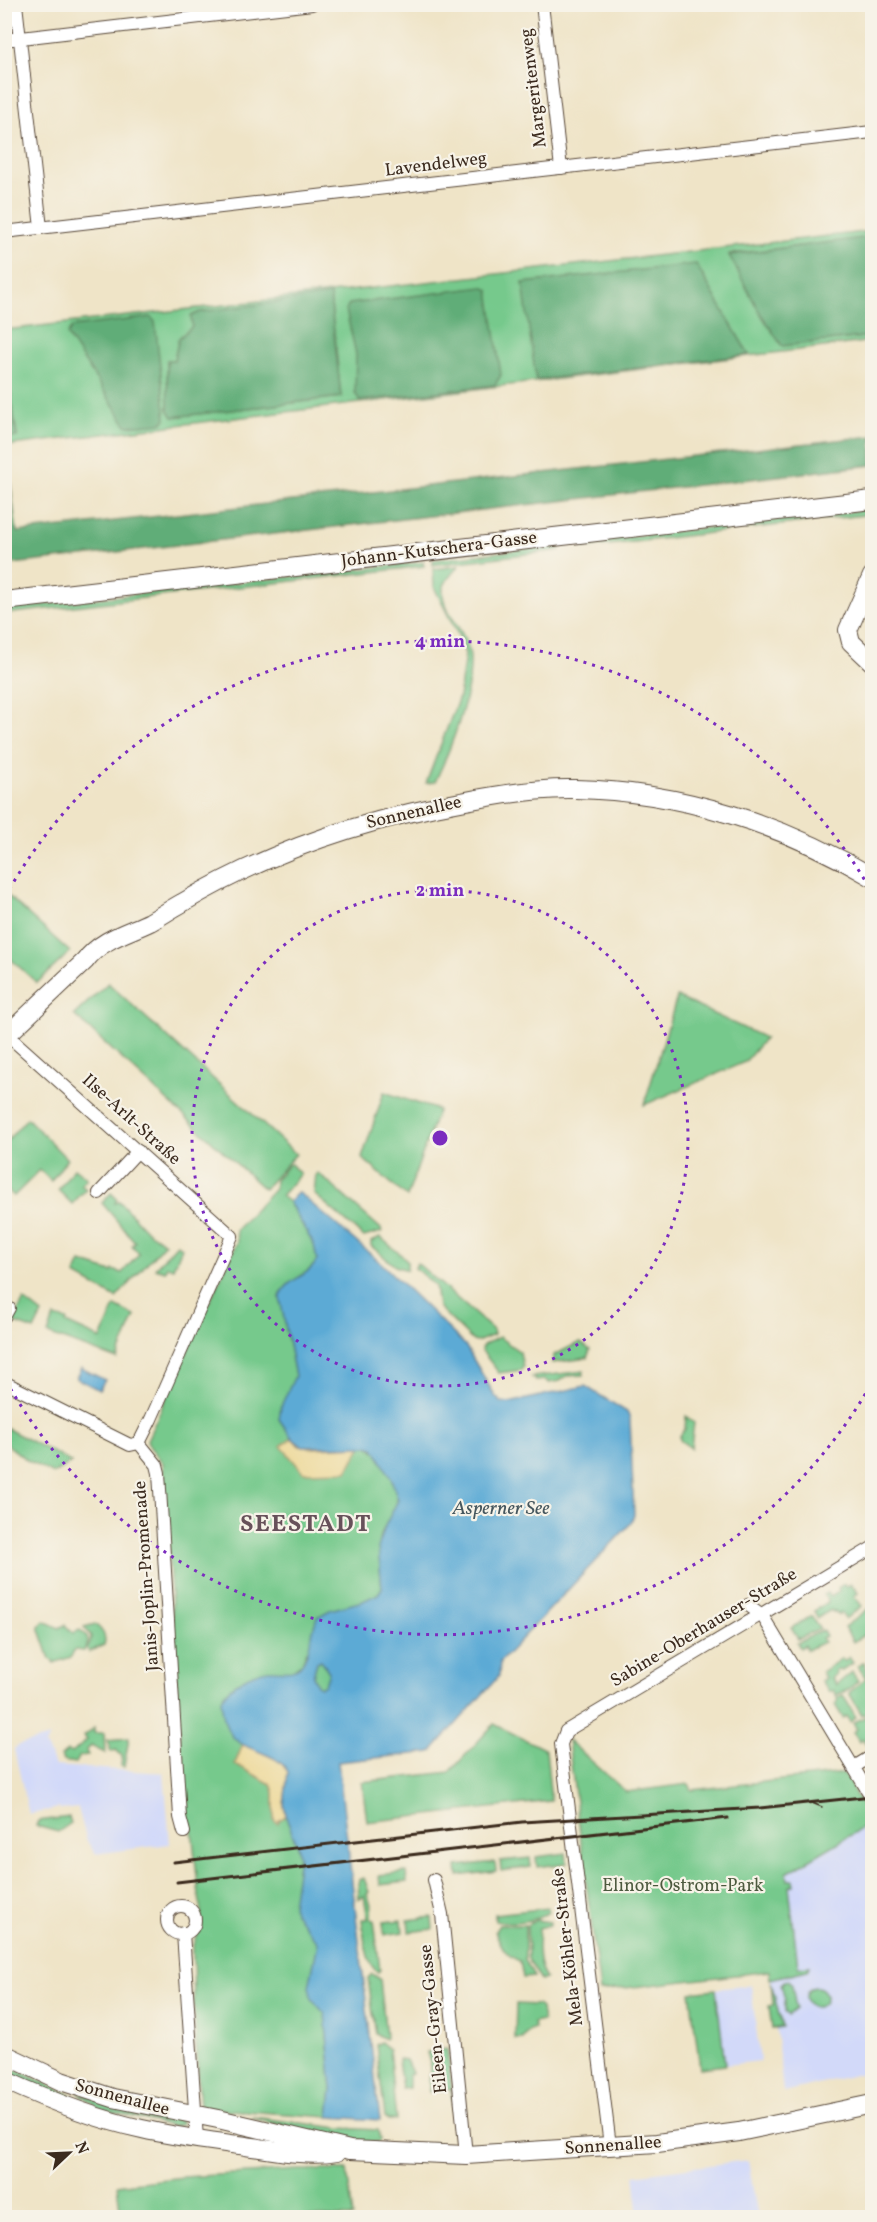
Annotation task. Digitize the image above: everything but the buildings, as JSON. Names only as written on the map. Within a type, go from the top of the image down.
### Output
[{"type":"street","points":[[16,4],[42,228]]},
{"type":"street","points":[[4,40],[312,4]]},
{"type":"street","name":"Margeritenweg","points":[[542,4],[561,168]]},
{"type":"street","name":"Lavendelweg","points":[[4,232],[873,132]]},
{"type":"street","name":"Johann-Kutschera-Gasse","points":[[4,601],[873,500]]},
{"type":"street","points":[[873,576],[848,630],[851,642],[873,662]]},
{"type":"street","name":"Sonnenallee","points":[[6,1035],[95,948],[150,922],[223,880],[293,848],[348,829],[397,815],[459,802],[514,793],[573,789],[613,791],[685,802],[778,831],[810,844],[873,877]]},
{"type":"street","name":"Ilse-Arlt-Straße","points":[[6,1035],[232,1236],[139,1443]]},
{"type":"street","points":[[99,1193],[138,1151]]},
{"type":"street","points":[[4,1382],[130,1445],[139,1443]]},
{"type":"street","name":"Janis-Joplin-Promenade","points":[[139,1443],[152,1457],[159,1473],[180,1818],[184,1832]]},
{"type":"street","name":"Sabine-Oberhauser-Straße","points":[[561,1744],[566,1731],[873,1548]]},
{"type":"street","points":[[748,1605],[762,1615],[873,1798]]},
{"type":"street","name":"Mela-Köhler-Straße","points":[[561,1744],[610,2146]]},
{"type":"street","points":[[854,1767],[873,1756]]},
{"type":"street","name":"Eileen-Gray-Gasse","points":[[434,1880],[442,1914],[466,2155]]},
{"type":"street","points":[[183,1934],[197,2139]]},
{"type":"street","name":"Sonnenallee","points":[[4,2054],[60,2081],[113,2098],[351,2150],[466,2155],[700,2139],[873,2104]]},
{"type":"street","name":"Sonnenallee","points":[[4,2080],[36,2095],[140,2129],[283,2151],[324,2154],[351,2150]]},
{"type":"shaded area","points":[[50,1737],[45,1744],[55,1766],[164,1773],[170,1844],[95,1854],[87,1841],[78,1808],[60,1810],[59,1808],[29,1814],[14,1749],[18,1745]]},
{"type":"shaded area","points":[[871,1823],[872,2071],[783,2092],[770,1971],[798,1967],[789,1886],[793,1880],[788,1880],[787,1873]]},
{"type":"shaded area","points":[[751,1985],[760,2061],[700,2068],[690,1992]]},
{"type":"shaded area","points":[[748,2160],[758,2217],[639,2217],[634,2175]]},
{"type":"green space","points":[[872,231],[872,238],[729,254],[782,346],[872,336],[872,341],[5,446],[4,438],[17,436],[5,353],[5,330]],"holes":[[[330,295],[341,397],[173,417],[168,409],[167,360],[174,360],[179,338],[192,327]]]},
{"type":"green space","points":[[872,238],[872,336],[782,346],[760,313],[729,255]]},
{"type":"green space","points":[[696,264],[749,355],[536,380],[523,283]]},
{"type":"green space","points":[[483,287],[489,290],[501,375],[495,385],[360,401],[355,393],[356,354],[346,310],[349,304]]},
{"type":"green space","points":[[330,295],[341,397],[173,417],[168,409],[167,360],[174,360],[179,338],[192,327],[191,316],[200,312]]},
{"type":"green space","points":[[151,317],[155,322],[166,419],[162,423],[127,426],[67,335],[72,327]]},
{"type":"green space","points":[[4,353],[17,437],[5,438],[4,438]]},
{"type":"green space","points":[[872,436],[872,465],[5,565],[5,480],[10,479],[17,532]]},
{"type":"green space","points":[[872,509],[872,514],[583,548],[583,542]]},
{"type":"green space","points":[[560,545],[560,550],[433,565],[433,560]]},
{"type":"green space","points":[[423,562],[424,566],[5,614],[4,609]]},
{"type":"green space","points":[[459,566],[446,582],[443,597],[468,648],[470,672],[468,688],[454,738],[441,769],[435,782],[426,783],[459,697],[465,654],[434,587],[433,569]]},
{"type":"green space","points":[[5,893],[70,952],[37,983],[5,954]]},
{"type":"green space","points":[[108,983],[296,1154],[264,1189],[74,1015]]},
{"type":"green space","points":[[677,997],[765,1038],[745,1062],[644,1105]]},
{"type":"green space","points":[[384,1092],[438,1110],[407,1197],[362,1158]]},
{"type":"green space","points":[[27,1118],[67,1159],[51,1181],[40,1170],[14,1196],[5,1188],[5,1143]]},
{"type":"green space","points":[[291,1164],[300,1174],[281,1196],[289,1202],[301,1223],[314,1234],[317,1260],[309,1270],[287,1286],[280,1297],[294,1371],[302,1374],[279,1419],[299,1446],[313,1448],[367,1446],[372,1449],[378,1454],[393,1479],[397,1495],[396,1506],[382,1531],[380,1542],[382,1588],[378,1594],[368,1599],[306,1652],[302,1663],[293,1670],[280,1761],[292,1775],[284,1806],[299,1852],[297,1873],[318,1932],[332,2089],[329,2117],[200,2108],[193,1945],[201,1923],[201,1914],[192,1830],[185,1821],[163,1463],[147,1440],[237,1242],[236,1230],[274,1189],[275,1180]]},
{"type":"green space","points":[[74,1168],[87,1178],[81,1185],[86,1189],[72,1204],[58,1190]]},
{"type":"green space","points":[[318,1173],[382,1232],[364,1237],[314,1194]]},
{"type":"green space","points":[[111,1193],[117,1199],[115,1203],[119,1201],[147,1231],[165,1243],[116,1298],[75,1275],[81,1262],[122,1273],[139,1254],[132,1245],[135,1242],[102,1203]]},
{"type":"green space","points":[[380,1237],[407,1260],[407,1270],[395,1266],[371,1246],[371,1242]]},
{"type":"green space","points":[[177,1244],[182,1248],[173,1268],[167,1266],[165,1271],[155,1268]]},
{"type":"green space","points":[[417,1263],[493,1330],[494,1335],[477,1342],[473,1341],[438,1307],[435,1286],[415,1268]]},
{"type":"green space","points":[[24,1300],[42,1314],[34,1330],[12,1322]]},
{"type":"green space","points":[[115,1306],[135,1316],[117,1359],[48,1334],[54,1317],[67,1320],[66,1323],[101,1339]]},
{"type":"green space","points":[[499,1337],[520,1352],[523,1367],[521,1370],[499,1373],[481,1350],[483,1345]]},
{"type":"green space","points":[[578,1343],[590,1350],[587,1358],[552,1363],[554,1355]]},
{"type":"green space","points":[[584,1371],[583,1375],[567,1376],[560,1381],[549,1383],[545,1380],[536,1381],[532,1377]]},
{"type":"green space","points":[[686,1416],[694,1423],[691,1448],[679,1437],[685,1429]]},
{"type":"green space","points":[[6,1428],[71,1462],[53,1474],[27,1460],[5,1443]]},
{"type":"green space","points":[[844,1584],[846,1587],[851,1584],[858,1593],[854,1596],[862,1606],[845,1619],[841,1613],[838,1615],[831,1610],[817,1618],[814,1611],[828,1602],[824,1595],[828,1593],[831,1597]]},
{"type":"green space","points":[[872,1606],[872,1630],[853,1642],[844,1627]]},
{"type":"green space","points":[[811,1616],[820,1629],[798,1639],[791,1628]]},
{"type":"green space","points":[[44,1621],[59,1628],[65,1625],[73,1633],[80,1630],[87,1636],[88,1643],[84,1651],[74,1650],[71,1657],[54,1663],[50,1659],[39,1627]]},
{"type":"green space","points":[[95,1624],[103,1633],[105,1642],[104,1645],[89,1652],[87,1648],[91,1636],[84,1627]]},
{"type":"green space","points":[[823,1630],[826,1636],[822,1638],[824,1642],[807,1650],[805,1645],[800,1648],[797,1643]]},
{"type":"green space","points":[[849,1657],[853,1663],[840,1671],[838,1669],[835,1671],[836,1674],[831,1678],[836,1685],[852,1672],[858,1681],[848,1690],[836,1695],[833,1690],[829,1692],[821,1681],[825,1678],[822,1672],[842,1658],[844,1661]]},
{"type":"green space","points":[[321,1659],[329,1672],[329,1690],[313,1685],[317,1685],[313,1675],[317,1662]]},
{"type":"green space","points":[[864,1662],[872,1683],[872,1710],[862,1715],[849,1693],[866,1678],[858,1667]]},
{"type":"green space","points":[[843,1695],[856,1717],[850,1722],[846,1716],[843,1718],[835,1705],[838,1703],[837,1698]]},
{"type":"green space","points":[[872,1713],[872,1746],[869,1749],[863,1739],[859,1742],[853,1732],[857,1729],[853,1723]]},
{"type":"green space","points":[[494,1724],[546,1750],[551,1801],[367,1822],[362,1782],[450,1772]]},
{"type":"green space","points":[[94,1728],[94,1733],[104,1733],[105,1753],[91,1746],[86,1751],[88,1755],[80,1756],[76,1763],[63,1761],[61,1756],[67,1751],[72,1753],[87,1740],[84,1736]]},
{"type":"green space","points":[[129,1738],[124,1767],[121,1766],[122,1756],[116,1750],[111,1752],[107,1740]]},
{"type":"green space","name":"Elinor-Ostrom-Park","points":[[568,1740],[626,1792],[689,1784],[692,1790],[844,1773],[871,1823],[787,1873],[788,1880],[793,1880],[794,1885],[789,1886],[798,1967],[809,1966],[807,1970],[770,1979],[769,1971],[600,1991]]},
{"type":"green space","points":[[69,1817],[71,1823],[58,1832],[36,1826],[38,1821]]},
{"type":"green space","points":[[566,1853],[567,1863],[537,1867],[536,1857]]},
{"type":"green space","points":[[530,1858],[531,1867],[501,1871],[500,1861]]},
{"type":"green space","points":[[495,1862],[496,1871],[458,1876],[457,1866]]},
{"type":"green space","points":[[406,1872],[407,1882],[380,1885],[379,1875]]},
{"type":"green space","points":[[364,1878],[369,1892],[367,1894],[371,1905],[371,1919],[374,1920],[380,1970],[378,1972],[371,1963],[364,1940],[362,1919],[368,1919],[364,1896],[359,1899],[358,1883]]},
{"type":"green space","points":[[548,1908],[548,1912],[530,1920],[495,1921],[495,1914]]},
{"type":"green space","points":[[432,1917],[433,1929],[409,1932],[408,1920]]},
{"type":"green space","points":[[402,1920],[403,1932],[384,1935],[383,1922]]},
{"type":"green space","points":[[536,1920],[550,1922],[550,1925],[539,1928],[539,1961],[546,1979],[541,1981],[528,1959],[527,1925]]},
{"type":"green space","points":[[499,1925],[525,1925],[525,1960],[534,1977],[523,1978],[520,1961],[507,1953],[499,1941],[495,1931]]},
{"type":"green space","points":[[372,1974],[380,1979],[385,2039],[376,2034],[375,2029],[368,1978]]},
{"type":"green space","points":[[788,1980],[792,1985],[796,2009],[788,2015],[785,2013],[785,2000],[781,1985]]},
{"type":"green space","points":[[771,1982],[782,2027],[772,2029],[769,2006],[773,2005]]},
{"type":"green space","points":[[816,1987],[823,1990],[826,1997],[823,2004],[816,2007],[809,2004],[806,1997],[809,1990]]},
{"type":"green space","points":[[716,1989],[725,2065],[700,2068],[690,1992]]},
{"type":"green space","points":[[516,2004],[537,2005],[541,2008],[543,2021],[533,2023],[534,2028],[523,2039],[515,2039]]},
{"type":"green space","points":[[381,2042],[389,2049],[396,2120],[388,2120],[385,2117],[376,2045]]},
{"type":"green space","points":[[447,2049],[455,2116],[451,2089],[429,2092],[430,2063],[427,2052]]},
{"type":"green space","points":[[398,2059],[406,2060],[412,2073],[409,2075],[409,2088],[402,2089]]},
{"type":"green space","points":[[5,2065],[67,2093],[89,2111],[8,2073]]},
{"type":"green space","points":[[78,2092],[181,2121],[181,2125],[176,2125],[176,2127],[100,2109]]},
{"type":"green space","points":[[251,2118],[340,2128],[378,2130],[380,2140],[378,2142],[344,2141]]},
{"type":"green space","points":[[298,2170],[347,2170],[353,2217],[121,2217],[117,2185],[183,2177]]},
{"type":"sand","points":[[292,1438],[299,1446],[313,1448],[362,1446],[347,1471],[303,1472],[281,1446]]},
{"type":"sand","points":[[243,1744],[280,1761],[288,1772],[284,1805],[286,1816],[278,1823],[274,1820],[274,1792],[271,1784],[235,1764]]},
{"type":"water","name":"Asperner See","points":[[298,1192],[382,1264],[465,1345],[495,1396],[501,1402],[509,1403],[585,1386],[627,1412],[630,1419],[634,1515],[631,1523],[500,1662],[499,1676],[431,1752],[338,1762],[380,2120],[329,2117],[332,2089],[325,2014],[312,1999],[309,1987],[318,1943],[294,1912],[292,1906],[299,1857],[284,1805],[288,1772],[276,1759],[235,1739],[226,1725],[221,1699],[235,1684],[255,1673],[268,1670],[289,1671],[300,1666],[306,1656],[317,1617],[330,1610],[363,1601],[378,1594],[382,1588],[378,1548],[385,1526],[398,1500],[391,1478],[374,1448],[367,1446],[303,1447],[292,1438],[279,1419],[281,1406],[295,1376],[280,1298],[287,1286],[309,1271],[317,1260],[314,1245],[289,1202]],"holes":[[[321,1660],[329,1672],[325,1685],[321,1687],[317,1685],[313,1676],[317,1662]]]},
{"type":"water","points":[[81,1368],[105,1380],[99,1390],[76,1378]]},
{"type":"tram line","points":[[812,1803],[822,1807]]},
{"type":"railway","points":[[174,1862],[522,1822],[760,1808],[872,1796]]},
{"type":"railway","points":[[177,1882],[728,1818]]},
{"type":"district","name":"SEESTADT","points":[[306,1525]]}]
